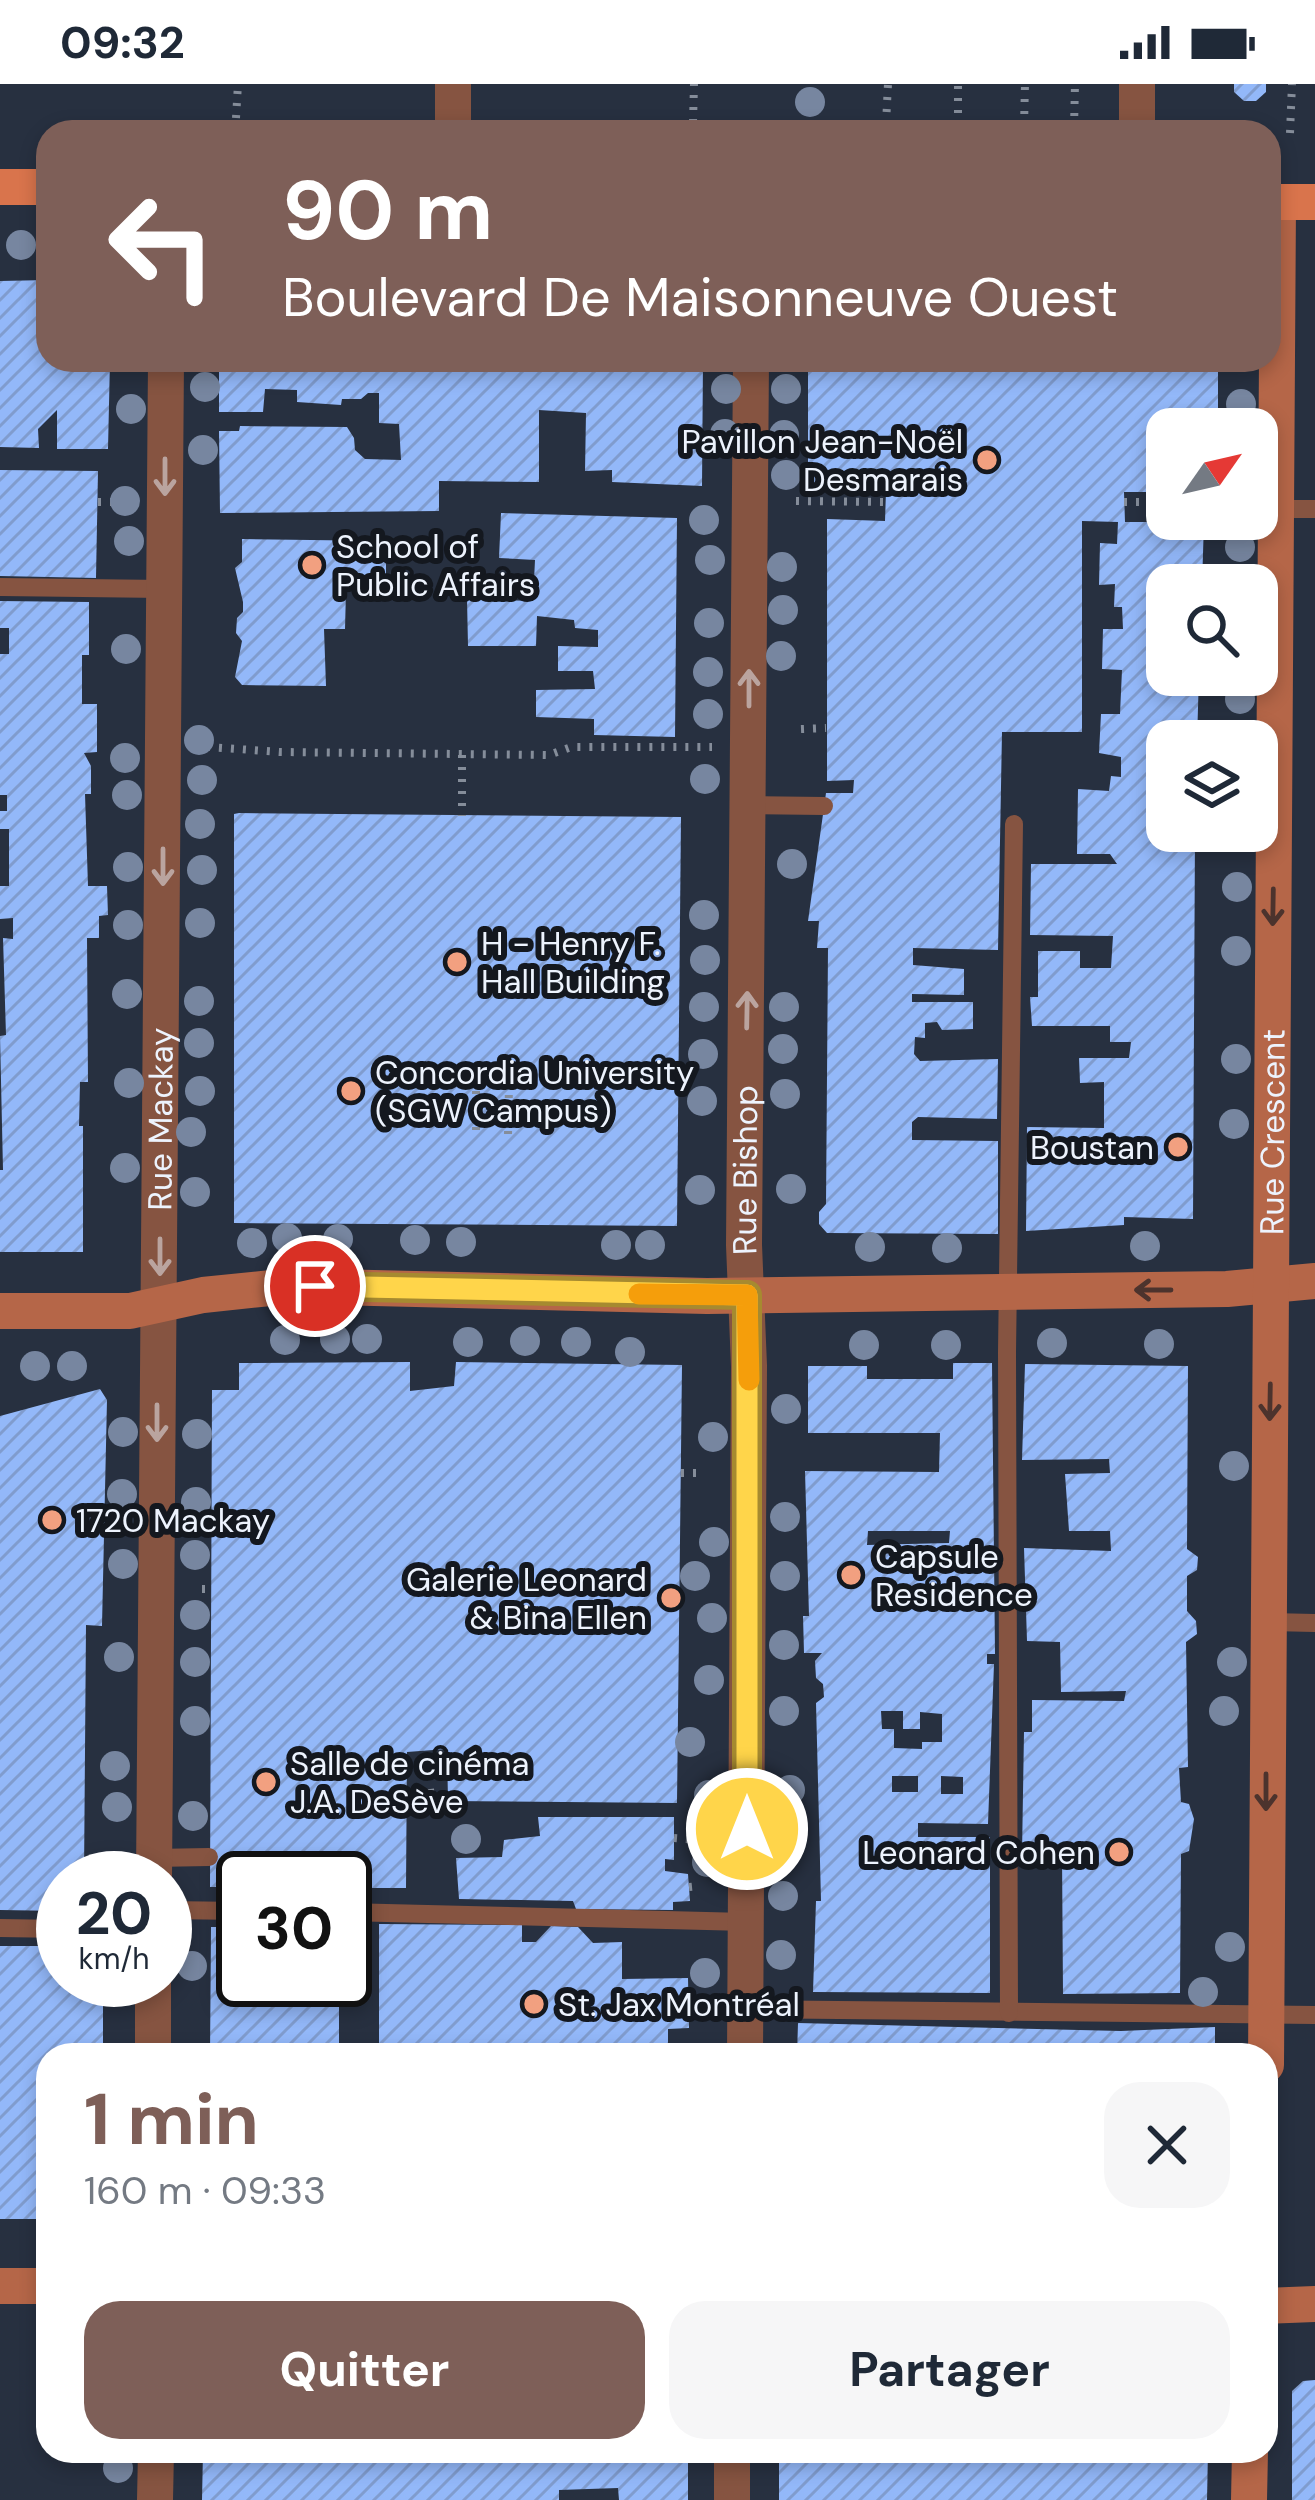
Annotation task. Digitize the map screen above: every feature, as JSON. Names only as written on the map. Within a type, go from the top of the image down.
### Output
[{"type":"main road","points":[[0,187],[36,187]]},
{"type":"main road","points":[[1281,202],[1315,202]]},
{"type":"street","points":[[453,84],[453,120]]},
{"type":"street","points":[[1137,84],[1137,120]]},
{"type":"street","name":"Rue Mackay","points":[[154,1851],[166,372]]},
{"type":"street","name":"Rue Bishop","points":[[745,2043],[751,372]]},
{"type":"street","name":"Rue Crescent","points":[[1275,372],[1275,408]]},
{"type":"street","name":"Rue Crescent","points":[[1266,2043],[1276,540]]},
{"type":"street","points":[[0,1311],[130,1311],[203,1295],[290,1286],[747,1295],[1270,1286],[1315,1281]]},
{"type":"street","points":[[153,2007],[153,2043]]},
{"type":"street","points":[[0,2286],[36,2286]]},
{"type":"street","points":[[1278,2306],[1315,2304]]},
{"type":"street","points":[[155,2500],[156,2463]]},
{"type":"street","points":[[732,2463],[733,2500]]},
{"type":"street","points":[[1249,2500],[1250,2463]]},
{"type":"lane","points":[[1278,509],[1315,509]]},
{"type":"lane","points":[[0,587],[164,589]]},
{"type":"lane","points":[[749,805],[824,806]]},
{"type":"lane","points":[[1010,2013],[1014,824]]},
{"type":"lane","points":[[1266,1622],[1315,1623]]},
{"type":"lane","points":[[192,1860],[209,1857]]},
{"type":"lane","points":[[372,1913],[746,1922]]},
{"type":"lane","points":[[0,1928],[36,1929]]},
{"type":"lane","points":[[745,2008],[1315,2015]]},
{"type":"path","points":[[236,118],[238,84]]},
{"type":"path","points":[[693,120],[694,84]]},
{"type":"path","points":[[886,120],[888,84]]},
{"type":"path","points":[[958,84],[958,120]]},
{"type":"path","points":[[1024,120],[1025,84]]},
{"type":"path","points":[[1075,84],[1075,120]]},
{"type":"path","points":[[1290,133],[1292,84]]},
{"type":"path","points":[[796,501],[885,502]]},
{"type":"path","points":[[98,502],[118,502]]},
{"type":"path","points":[[1124,502],[1146,502]]},
{"type":"path","points":[[801,729],[826,728]]},
{"type":"path","points":[[208,746],[280,752],[549,755],[572,747],[719,748]]},
{"type":"path","points":[[462,754],[462,816]]},
{"type":"path","points":[[476,1086],[476,1130]]},
{"type":"path","points":[[508,1134],[509,1086]]},
{"type":"path","points":[[681,1473],[702,1473]]},
{"type":"path","points":[[678,1739],[700,1739]]},
{"type":"path","points":[[430,1789],[432,1809]]},
{"type":"path","points":[[674,1838],[698,1840]]},
{"type":"building","points":[[1234,84],[1266,84],[1266,92],[1256,101],[1244,101],[1234,92]]},
{"type":"building","points":[[36,280],[36,372],[110,372],[108,449],[57,449],[57,410],[38,429],[39,448],[0,447],[0,281]]},
{"type":"building","points":[[219,372],[703,372],[702,486],[612,482],[612,470],[585,471],[586,413],[539,410],[539,482],[439,481],[439,511],[220,513],[219,431],[239,431],[240,426],[347,427],[355,450],[365,459],[401,460],[399,424],[379,423],[379,393],[342,399],[341,405],[297,402],[297,390],[265,389],[263,412],[219,412]]},
{"type":"building","points":[[808,372],[1218,372],[1218,408],[1146,408],[1146,492],[1124,492],[1125,522],[1146,522],[1146,540],[1203,540],[1203,564],[1146,564],[1146,696],[1198,696],[1198,720],[1146,720],[1146,852],[1195,852],[1193,1219],[1124,1217],[1124,1225],[1026,1231],[1027,1127],[1104,1128],[1104,1082],[1080,1083],[1079,1058],[1129,1058],[1131,1042],[1110,1042],[1110,1026],[1032,1026],[1030,997],[1038,997],[1038,951],[1080,951],[1080,968],[1111,968],[1113,936],[1030,935],[1031,864],[1117,864],[1110,854],[1077,854],[1078,789],[1109,791],[1111,776],[1121,777],[1121,757],[1099,753],[1101,714],[1120,714],[1122,670],[1102,669],[1103,629],[1123,629],[1122,607],[1114,607],[1115,584],[1099,585],[1100,543],[1117,544],[1118,522],[1082,521],[1082,732],[1002,732],[998,950],[913,948],[913,965],[964,969],[964,995],[912,994],[912,1002],[973,1002],[973,1029],[942,1030],[937,1022],[925,1023],[925,1038],[915,1037],[914,1054],[920,1061],[998,1059],[997,1119],[918,1117],[912,1122],[912,1140],[998,1141],[998,1234],[827,1233],[819,1224],[819,1212],[826,1204],[828,948],[817,948],[819,921],[808,921],[826,793],[853,793],[854,780],[827,781],[827,519],[885,521],[886,491],[808,492]]},
{"type":"building","points":[[0,470],[98,471],[96,578],[0,576]]},
{"type":"building","points":[[501,513],[677,518],[675,737],[594,735],[594,719],[536,717],[536,690],[595,689],[593,671],[558,671],[558,646],[598,647],[598,630],[575,628],[574,620],[537,616],[536,646],[468,646],[467,599],[533,601],[535,560],[499,558]]},
{"type":"building","points":[[242,539],[386,541],[386,591],[346,591],[345,629],[324,629],[326,686],[242,685],[235,677],[242,641],[236,633],[237,618],[243,602],[235,568],[242,562]]},
{"type":"building","points":[[0,601],[89,602],[89,655],[82,655],[82,704],[97,704],[97,752],[84,753],[91,766],[91,794],[85,794],[88,886],[107,886],[108,915],[99,916],[99,938],[87,938],[88,1082],[80,1082],[79,1126],[83,1126],[83,1252],[0,1252],[0,1036],[6,1035],[3,938],[13,939],[13,918],[0,919],[0,886],[9,886],[9,829],[0,829],[0,811],[7,811],[7,795],[0,795],[0,654],[9,654],[9,628],[0,628]]},
{"type":"building","name":"H - Henry F. Hall Building","points":[[234,814],[681,817],[677,1226],[234,1223]]},
{"type":"building","points":[[410,1362],[410,1391],[454,1386],[456,1362],[682,1365],[677,1803],[448,1801],[447,1749],[407,1752],[406,1888],[372,1888],[372,1851],[216,1851],[216,1887],[210,1887],[212,1390],[239,1390],[239,1363]]},
{"type":"building","points":[[953,1363],[992,1363],[995,1654],[987,1654],[987,1664],[994,1664],[988,1824],[918,1823],[918,1837],[990,1837],[990,1993],[813,1992],[816,1901],[821,1901],[816,1703],[824,1697],[815,1661],[822,1653],[804,1653],[803,1616],[809,1616],[805,1471],[939,1472],[940,1433],[808,1433],[808,1366],[867,1366],[867,1379],[953,1379]],"holes":[[[868,1531],[950,1531],[949,1543],[867,1545]],[[881,1711],[903,1711],[903,1729],[920,1729],[920,1712],[942,1714],[942,1742],[922,1742],[922,1749],[894,1748],[894,1729],[882,1729]],[[892,1776],[918,1776],[918,1792],[892,1792]],[[941,1776],[963,1777],[963,1794],[941,1794]]]},
{"type":"building","points":[[1025,1364],[1188,1366],[1187,1549],[1198,1557],[1197,1570],[1187,1576],[1187,1611],[1196,1621],[1197,1634],[1186,1642],[1188,1767],[1179,1768],[1181,1802],[1189,1804],[1194,1819],[1189,1851],[1181,1854],[1180,1993],[1063,1994],[1062,1854],[1022,1854],[1024,1732],[1032,1732],[1032,1700],[1124,1701],[1126,1691],[1061,1692],[1060,1642],[1027,1641],[1024,1548],[1111,1551],[1110,1531],[1069,1531],[1065,1474],[1110,1473],[1109,1459],[1022,1460]]},
{"type":"building","points":[[100,1389],[107,1400],[102,1626],[86,1625],[84,1851],[36,1851],[36,1911],[0,1910],[0,1416]]},
{"type":"building","points":[[538,1817],[674,1817],[674,1860],[665,1859],[665,1871],[688,1874],[690,1901],[673,1902],[673,1910],[576,1909],[573,1901],[459,1899],[456,1858],[502,1857],[504,1840],[540,1836]]},
{"type":"building","name":"St. Jax Montréal","points":[[379,1924],[522,1925],[522,1942],[536,1942],[551,1926],[578,1927],[593,1943],[622,1942],[622,1979],[688,1978],[689,2028],[668,2029],[668,2043],[379,2043]]},
{"type":"building","points":[[211,1927],[216,1927],[216,2007],[339,2007],[339,2043],[210,2043]]},
{"type":"building","points":[[0,1946],[36,1946],[36,2007],[103,2007],[103,2043],[36,2043],[36,2219],[0,2219]]},
{"type":"building","points":[[798,2023],[1121,2031],[1215,2027],[1215,2043],[797,2043]]},
{"type":"building","points":[[1315,2380],[1315,2500],[1292,2500],[1292,2391],[1303,2381]]},
{"type":"building","points":[[203,2463],[688,2463],[688,2500],[619,2500],[618,2488],[559,2490],[559,2500],[202,2500]]},
{"type":"building","points":[[779,2463],[1208,2463],[1207,2500],[779,2500]]},
{"type":"slow traffic","points":[[639,1294],[747,1295],[749,1380]]},
{"type":"place","name":"Pavillon Jean-Noël Desmarais","points":[[987,460]]},
{"type":"place","name":"School of Public Affairs","points":[[312,565]]},
{"type":"place","name":"H - Henry F. Hall Building","points":[[457,962]]},
{"type":"place","name":"Concordia University (SGW Campus)","points":[[351,1091]]},
{"type":"place","name":"Boustan","points":[[1178,1147]]},
{"type":"place","name":"1720 Mackay","points":[[52,1520]]},
{"type":"place","name":"Capsule Residence","points":[[851,1575]]},
{"type":"place","name":"Galerie Leonard & Bina Ellen","points":[[671,1598]]},
{"type":"place","name":"Salle de cinéma J.A. DeSève","points":[[266,1782]]},
{"type":"place","name":"Leonard Cohen","points":[[1119,1852]]},
{"type":"place","name":"St. Jax Montréal","points":[[534,2004]]},
{"type":"route","points":[[315,1286],[747,1295],[747,1829]]}]
